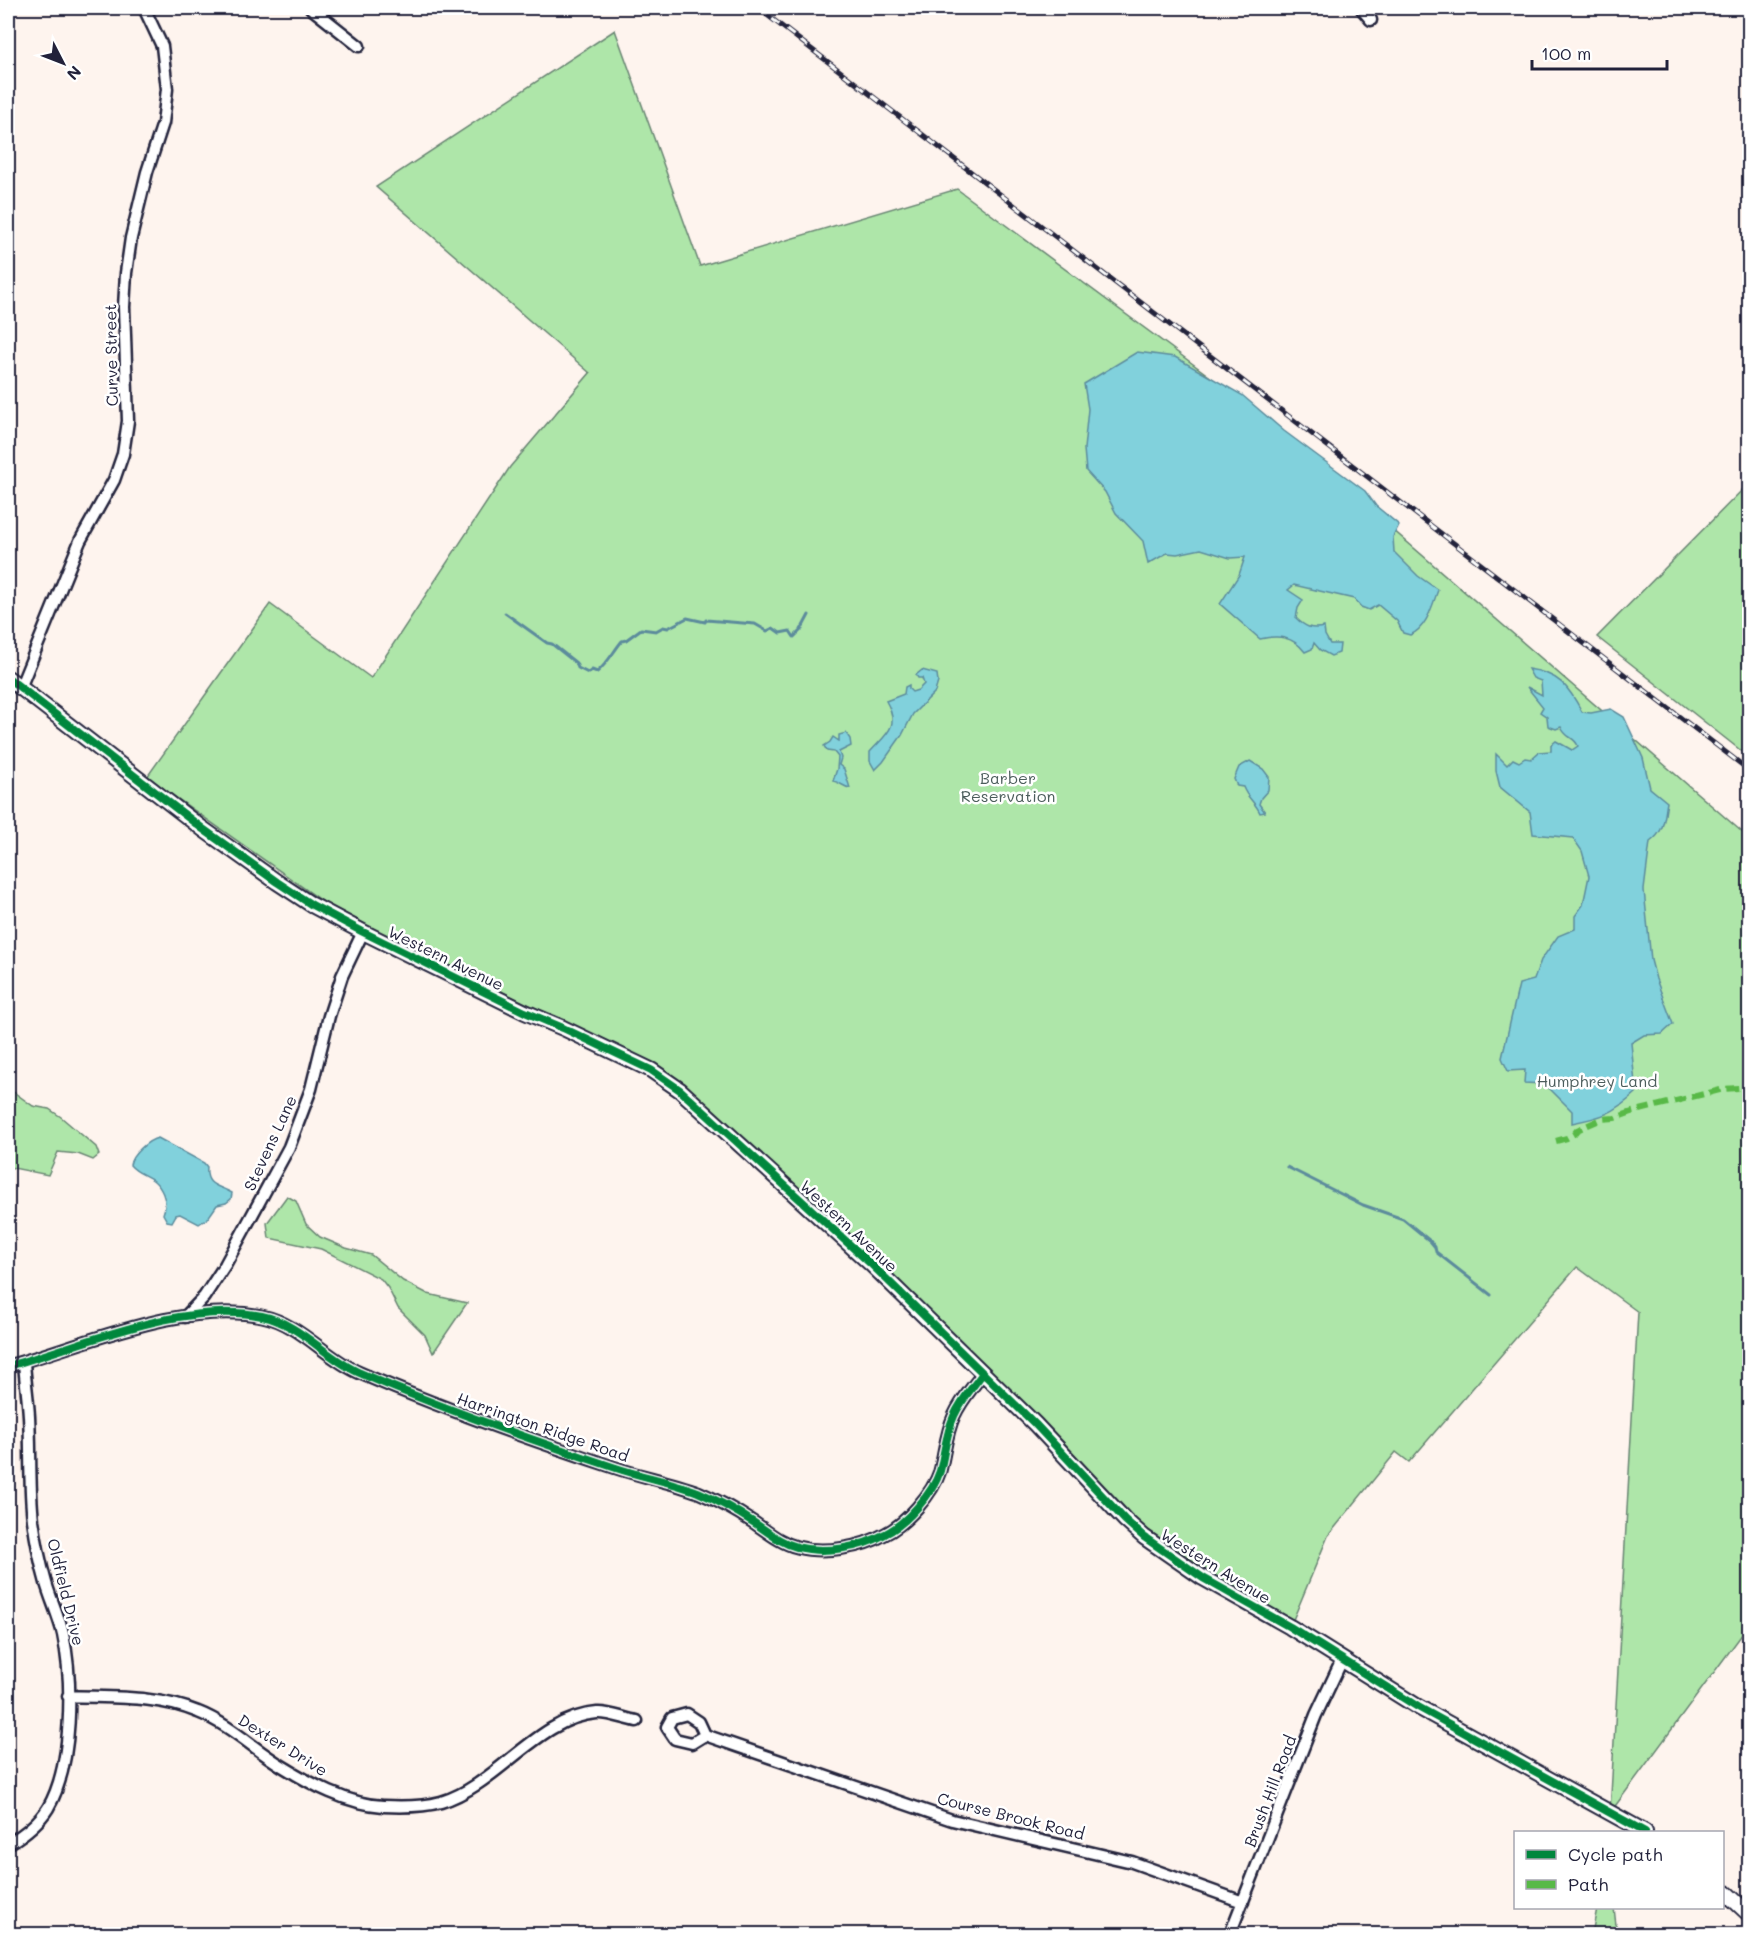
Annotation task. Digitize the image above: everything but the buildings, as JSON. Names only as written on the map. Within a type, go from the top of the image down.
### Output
[{"type":"street","name":"Curve Street","points":[[20,688],[80,541],[114,480],[123,454],[128,421],[124,307],[126,273],[131,238],[147,172],[164,123],[167,89],[162,46],[144,8]]},
{"type":"street","points":[[311,8],[359,46]]},
{"type":"street","points":[[1361,8],[1371,20]]},
{"type":"street","name":"Western Avenue","points":[[8,678],[203,829],[312,905],[363,933],[525,1012],[624,1056],[651,1070],[680,1090],[871,1264],[1035,1424],[1125,1520],[1144,1537],[1203,1578],[1290,1627],[1418,1707],[1641,1831]]},
{"type":"street","name":"Stevens Lane","points":[[185,1317],[204,1297],[225,1265],[289,1147],[311,1089],[329,1016],[342,976],[363,933]]},
{"type":"street","name":"Harrington Ridge Road","points":[[8,1366],[147,1324],[215,1313],[263,1316],[282,1322],[298,1331],[337,1361],[357,1372],[539,1441],[694,1491],[718,1501],[784,1543],[800,1548],[830,1549],[854,1546],[888,1533],[904,1520],[932,1489],[939,1473],[949,1430],[956,1412],[983,1373]]},
{"type":"street","name":"Oldfield Drive","points":[[8,1844],[34,1826],[53,1798],[60,1777],[68,1730],[68,1664],[63,1633],[38,1552],[33,1519],[29,1415],[24,1362]]},
{"type":"street","name":"Brush Hill Road","points":[[1230,1935],[1316,1715],[1342,1660]]},
{"type":"street","name":"Dexter Drive","points":[[68,1696],[158,1700],[200,1712],[244,1738],[281,1766],[334,1793],[380,1806],[417,1806],[445,1800],[486,1778],[553,1728],[578,1716],[600,1712],[637,1721]]},
{"type":"street","name":"Course Brook Road","points":[[705,1735],[952,1820],[1131,1862],[1243,1902]]},
{"type":"street","points":[[1724,1891],[1749,1915]]},
{"type":"green space","name":"Barber Reservation","points":[[615,30],[700,266],[957,189],[1251,407],[1749,838],[1749,1625],[1610,1813],[1638,1312],[1577,1267],[1409,1462],[1396,1452],[1328,1536],[1290,1627],[1144,1537],[1034,1424],[680,1090],[598,1037],[422,954],[328,905],[147,777],[270,604],[371,678],[510,467],[590,373],[376,187]]},
{"type":"green space","points":[[1749,483],[1749,757],[1597,637]]},
{"type":"green space","points":[[8,1088],[33,1106],[49,1109],[61,1117],[96,1147],[99,1155],[93,1160],[78,1154],[58,1152],[48,1175],[8,1167]]},
{"type":"green space","points":[[287,1196],[296,1201],[306,1224],[320,1237],[371,1255],[403,1281],[428,1294],[467,1303],[433,1353],[425,1335],[398,1308],[381,1279],[321,1249],[269,1238],[267,1223]]},
{"type":"green space","points":[[1597,1909],[1614,1909],[1617,1934],[1592,1934]]},
{"type":"water","points":[[1137,352],[1175,357],[1242,395],[1284,431],[1365,491],[1376,506],[1399,525],[1393,537],[1394,552],[1418,576],[1438,590],[1421,627],[1410,635],[1403,633],[1397,621],[1378,605],[1369,610],[1361,607],[1354,599],[1294,585],[1288,590],[1303,600],[1296,618],[1308,627],[1324,627],[1330,644],[1340,644],[1339,653],[1331,656],[1320,650],[1314,643],[1312,649],[1305,652],[1285,638],[1260,639],[1220,604],[1239,575],[1245,557],[1230,558],[1201,549],[1177,554],[1167,553],[1148,564],[1143,541],[1116,513],[1105,492],[1086,471],[1084,449],[1088,409],[1084,384]]},
{"type":"water","points":[[1528,669],[1548,674],[1562,683],[1582,712],[1591,713],[1611,709],[1624,717],[1643,758],[1650,788],[1667,802],[1659,834],[1650,842],[1644,890],[1651,960],[1673,1024],[1662,1034],[1644,1035],[1631,1043],[1636,1093],[1607,1114],[1572,1123],[1572,1111],[1545,1084],[1524,1083],[1525,1070],[1508,1071],[1502,1058],[1519,984],[1534,980],[1541,960],[1558,936],[1575,929],[1575,916],[1583,905],[1589,876],[1582,851],[1573,838],[1533,834],[1530,812],[1500,787],[1496,771],[1496,754],[1507,765],[1513,759],[1519,762],[1525,758],[1531,759],[1539,752],[1551,751],[1551,745],[1556,741],[1572,750],[1578,746],[1561,727],[1556,729],[1548,726],[1547,717],[1540,712],[1543,707],[1527,687],[1542,695],[1541,681],[1533,678]]},
{"type":"water","points":[[922,670],[937,674],[938,682],[935,692],[913,714],[902,735],[875,770],[870,761],[870,752],[890,730],[892,724],[886,701],[904,694],[905,687],[909,685],[912,692],[918,690],[924,684],[922,678],[916,675]]},
{"type":"water","points":[[846,733],[851,746],[839,752],[841,758],[839,765],[844,769],[850,788],[833,781],[838,757],[834,752],[827,751],[824,746],[833,737],[839,741],[839,735]]},
{"type":"water","points":[[1250,761],[1263,769],[1269,777],[1268,790],[1259,804],[1265,812],[1260,813],[1243,787],[1237,786],[1234,779],[1239,767]]},
{"type":"water","points":[[158,1138],[204,1163],[211,1182],[232,1193],[231,1199],[217,1205],[208,1218],[199,1224],[180,1214],[176,1215],[172,1222],[167,1221],[163,1214],[165,1202],[160,1188],[152,1179],[130,1165],[133,1157],[141,1148]]},
{"type":"waterway","points":[[505,613],[547,643],[552,644],[576,663],[578,668],[588,673],[592,670],[597,672],[622,641],[641,629],[656,631],[663,627],[668,628],[687,618],[705,622],[706,620],[755,624],[767,631],[773,628],[780,633],[790,631],[794,637],[801,630],[809,615]]},
{"type":"waterway","points":[[1287,1167],[1363,1205],[1403,1219],[1430,1241],[1436,1252],[1491,1295]]},
{"type":"railway","points":[[758,8],[1750,771]]},
{"type":"marked path","points":[[1556,1141],[1567,1138],[1577,1130],[1602,1119],[1615,1118],[1724,1089],[1750,1087]]},
{"type":"cycle path","points":[[8,678],[203,829],[312,905],[525,1012],[651,1070],[680,1090],[871,1264],[1035,1424],[1125,1520],[1144,1537],[1203,1578],[1290,1627],[1418,1707],[1643,1831]]},
{"type":"cycle path","points":[[8,1366],[167,1319],[199,1314],[231,1313],[262,1316],[289,1326],[347,1367],[360,1373],[551,1446],[698,1492],[733,1509],[785,1543],[819,1550],[854,1546],[875,1539],[893,1529],[918,1507],[940,1471],[951,1422],[983,1373]]},
{"type":"park label","name":"Humphrey Land","points":[[1597,1081]]}]
